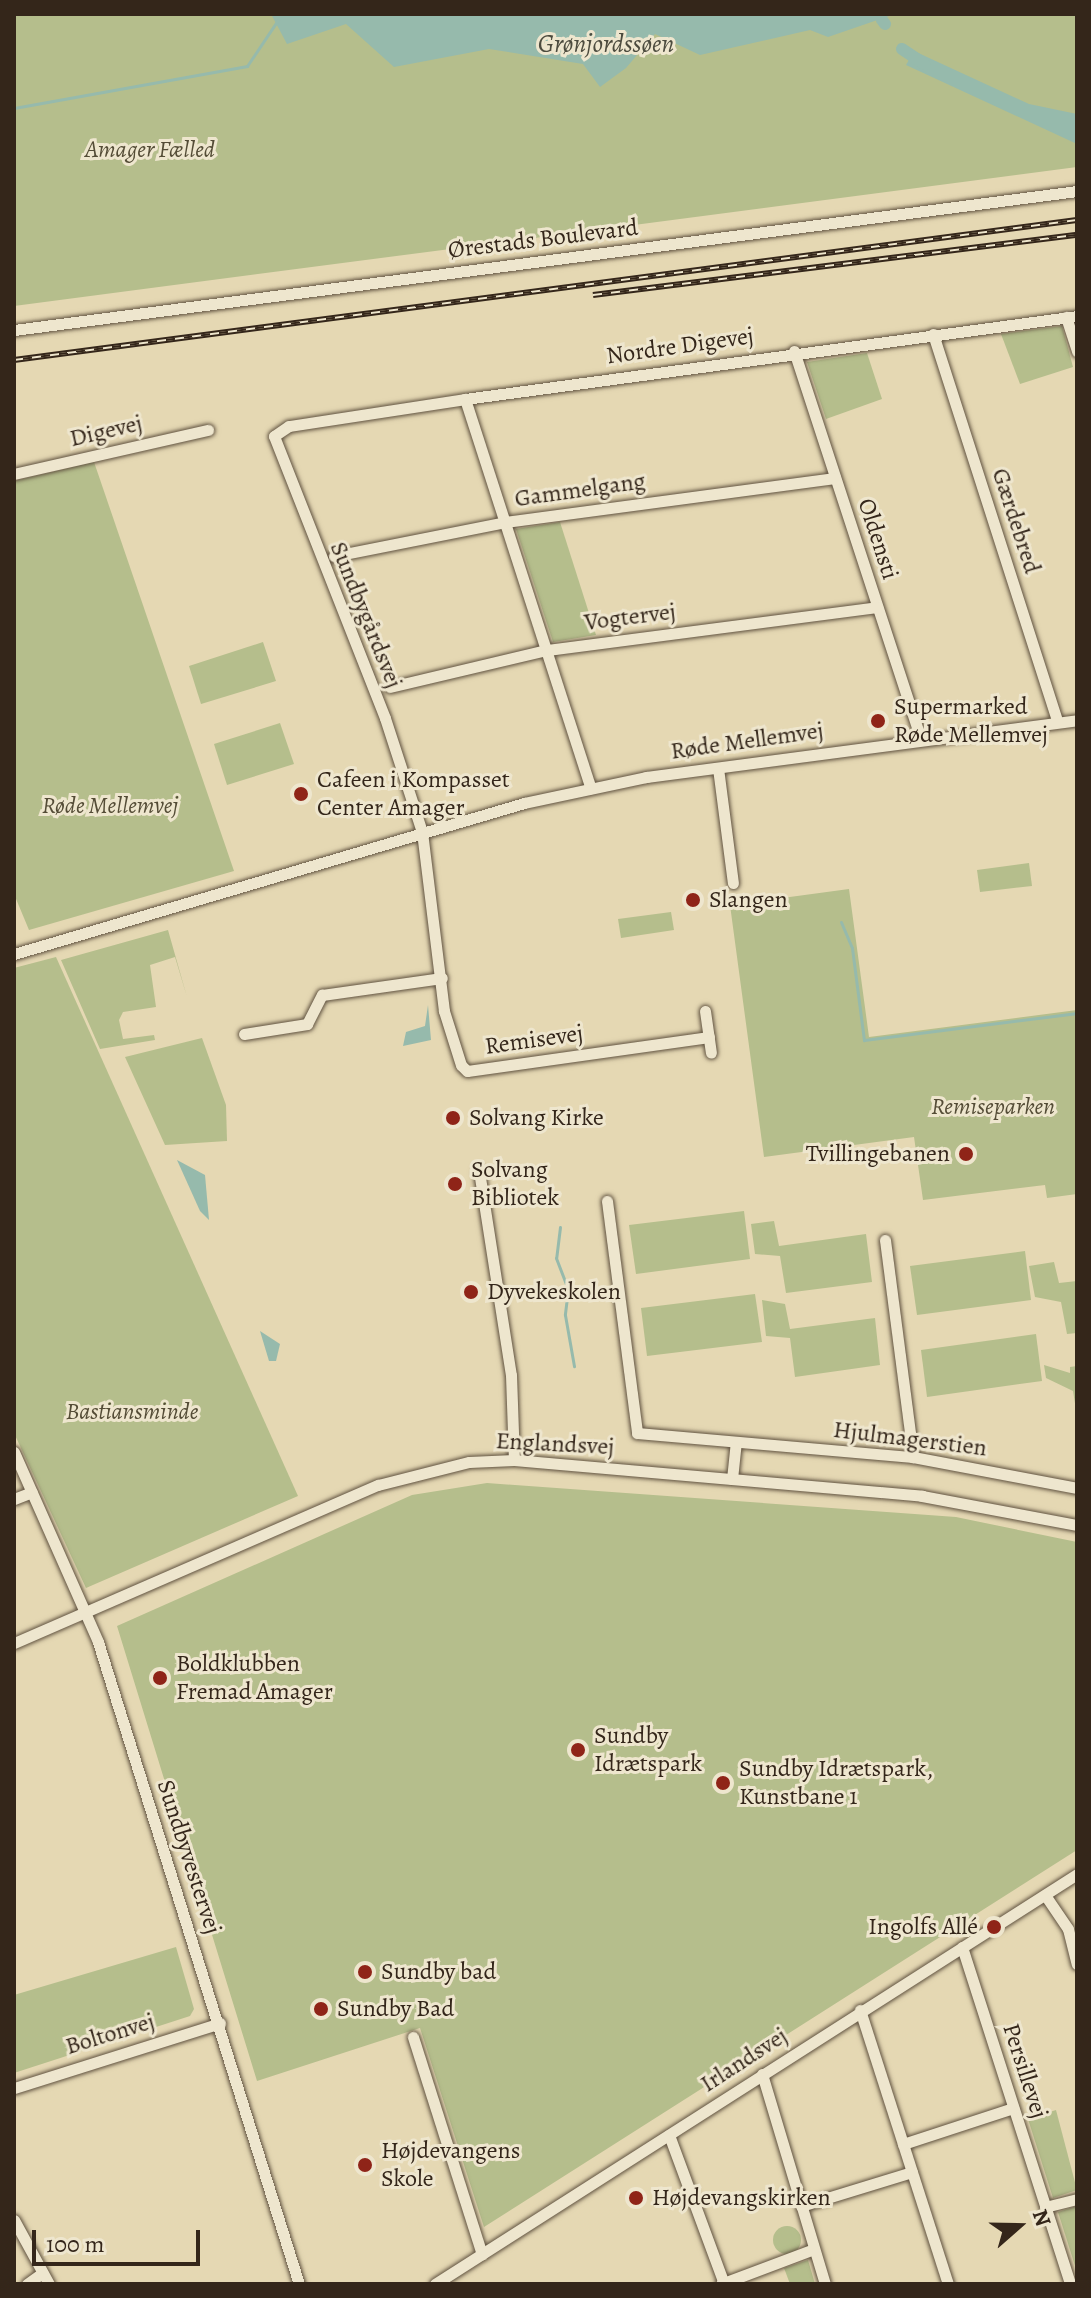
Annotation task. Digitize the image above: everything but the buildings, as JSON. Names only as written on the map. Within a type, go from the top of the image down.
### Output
[{"type":"street","name":"Ørestads Boulevard","points":[[14,330],[1077,191]]},
{"type":"street","name":"Nordre Digevej","points":[[289,426],[794,351],[1072,316]]},
{"type":"street","points":[[1072,316],[1077,351]]},
{"type":"street","name":"Gærdebred","points":[[933,334],[1057,721]]},
{"type":"street","name":"Oldensti","points":[[794,351],[921,740]]},
{"type":"street","points":[[465,399],[591,788]]},
{"type":"street","name":"Sundbygårdsvej","points":[[289,426],[277,431],[272,443],[385,718],[422,832]]},
{"type":"street","name":"Digevej","points":[[14,474],[208,430]]},
{"type":"street","name":"Gammelgang","points":[[334,556],[505,522],[835,478]]},
{"type":"street","name":"Vogtervej","points":[[390,687],[547,650],[877,607]]},
{"type":"street","name":"Røde Mellemvej","points":[[14,954],[422,832],[591,788],[1057,721],[1076,723]]},
{"type":"street","points":[[718,768],[733,883]]},
{"type":"street","name":"Remisevej","points":[[422,832],[449,1039],[467,1071],[709,1037]]},
{"type":"street","points":[[244,1034],[302,1026],[322,995],[442,978]]},
{"type":"street","points":[[705,1011],[711,1053]]},
{"type":"street","points":[[479,1171],[511,1375],[514,1460]]},
{"type":"street","name":"Hjulmagerstien","points":[[607,1201],[637,1433],[913,1457],[1077,1488]]},
{"type":"street","points":[[885,1240],[913,1457]]},
{"type":"street","points":[[732,1479],[736,1443]]},
{"type":"street","name":"Sundbyvestervej","points":[[14,1452],[86,1611],[220,2023],[299,2284]]},
{"type":"street","name":"Englandsvej","points":[[14,1643],[378,1485],[435,1468],[514,1460],[732,1479],[922,1496],[1077,1525]]},
{"type":"street","points":[[14,1499],[32,1492]]},
{"type":"street","name":"Irlandsvej","points":[[435,2284],[1077,1874]]},
{"type":"street","points":[[1045,1895],[1072,1932],[1077,1964]]},
{"type":"street","name":"Persillevej","points":[[962,1947],[1070,2284]]},
{"type":"street","points":[[860,2010],[948,2284]]},
{"type":"street","name":"Boltonvej","points":[[14,2088],[220,2023]]},
{"type":"street","points":[[413,2037],[482,2254]]},
{"type":"street","points":[[762,2074],[825,2284]]},
{"type":"street","points":[[903,2144],[1013,2108]]},
{"type":"street","points":[[669,2135],[723,2284],[814,2249]]},
{"type":"street","points":[[801,2206],[912,2172]]},
{"type":"street","points":[[1045,2207],[1077,2199]]},
{"type":"street","points":[[15,2226],[49,2284]]},
{"type":"street","points":[[27,2284],[42,2273]]},
{"type":"green space","name":"Amager Fælled","points":[[14,14],[1077,14],[1077,167],[14,306]]},
{"type":"green space","points":[[1062,326],[1073,367],[1020,384],[1001,334]]},
{"type":"green space","points":[[867,353],[882,399],[826,419],[807,362]]},
{"type":"green space","name":"Røde Mellemvej","points":[[94,462],[234,871],[29,930],[14,894],[14,481]]},
{"type":"green space","points":[[560,522],[596,635],[553,642],[516,529]]},
{"type":"green space","points":[[263,642],[276,681],[201,704],[189,666]]},
{"type":"green space","points":[[280,723],[294,764],[227,785],[214,744]]},
{"type":"green space","points":[[1029,863],[1032,886],[980,892],[977,870]]},
{"type":"green space","name":"Remiseparken","points":[[849,889],[869,1037],[1077,1010],[1077,1194],[1047,1198],[1045,1185],[923,1200],[914,1137],[764,1157],[730,905]]},
{"type":"green space","points":[[671,912],[674,930],[621,938],[618,919]]},
{"type":"green space","points":[[168,930],[187,997],[175,957],[150,965],[156,1007],[123,1012],[119,1020],[123,1039],[154,1035],[155,1040],[100,1049],[61,960]]},
{"type":"green space","name":"Bastiansminde","points":[[56,957],[298,1496],[86,1588],[14,1433],[14,968]]},
{"type":"green space","points":[[202,1038],[226,1105],[227,1141],[165,1145],[125,1057]]},
{"type":"green space","points":[[744,1211],[750,1259],[636,1274],[629,1225]]},
{"type":"green space","points":[[774,1221],[779,1246],[866,1234],[872,1282],[786,1293],[780,1256],[755,1254],[751,1224]]},
{"type":"green space","points":[[1025,1251],[1031,1300],[917,1315],[910,1266]]},
{"type":"green space","points":[[1054,1262],[1059,1283],[1077,1281],[1077,1333],[1067,1334],[1061,1302],[1035,1297],[1029,1266]]},
{"type":"green space","points":[[755,1294],[762,1342],[647,1356],[641,1308]]},
{"type":"green space","points":[[762,1300],[785,1304],[790,1329],[875,1318],[880,1365],[795,1377],[790,1338],[766,1336]]},
{"type":"green space","points":[[1036,1334],[1042,1381],[927,1397],[921,1350]]},
{"type":"green space","points":[[1044,1365],[1070,1373],[1070,1367],[1077,1366],[1077,1416],[1073,1391],[1046,1378]]},
{"type":"green space","name":"Sundby Idrætspark","points":[[487,1483],[956,1517],[1077,1542],[1077,1850],[484,2227],[420,2028],[257,2081],[117,1626],[412,1495]]},
{"type":"green space","points":[[176,1947],[194,2009],[190,2016],[14,2073],[14,1995]]},
{"type":"green space","points":[[1056,2110],[1077,2190],[1053,2198],[1028,2119]]},
{"type":"green space","points":[[1077,2206],[1077,2272],[1058,2212]]},
{"type":"green space","points":[[787,2226],[797,2230],[801,2240],[797,2250],[787,2254],[777,2250],[773,2240],[777,2230]]},
{"type":"green space","points":[[808,2260],[815,2284],[790,2284],[784,2268]]},
{"type":"water","name":"Grønjordssøen","points":[[271,14],[895,14],[828,37],[810,30],[700,55],[655,34],[626,68],[600,87],[583,64],[489,49],[394,67],[346,24],[287,44]]},
{"type":"water","points":[[914,51],[1029,104],[1077,114],[1077,144],[906,65]]},
{"type":"water","points":[[428,1005],[431,1040],[403,1046],[406,1032],[425,1026]]},
{"type":"water","points":[[177,1160],[205,1175],[209,1220],[200,1211]]},
{"type":"water","points":[[260,1331],[280,1344],[276,1361],[269,1361]]},
{"type":"waterway","points":[[14,108],[247,66],[282,14]]},
{"type":"waterway","points":[[882,20],[885,24]]},
{"type":"waterway","points":[[902,49],[924,64]]},
{"type":"waterway","points":[[841,922],[852,948],[864,1040],[1077,1013]]},
{"type":"waterway","points":[[560,1227],[556,1258],[568,1289],[565,1315],[574,1366]]},
{"type":"railway","points":[[14,360],[1077,220]]},
{"type":"railway","points":[[593,295],[1077,235]]},
{"type":"place","name":"Supermarked Røde Mellemvej","points":[[878,721]]},
{"type":"place","name":"Cafeen i Kompasset Center Amager","points":[[301,794]]},
{"type":"place","name":"Slangen","points":[[693,900]]},
{"type":"place","name":"Solvang Kirke","points":[[453,1118]]},
{"type":"place","name":"Tvillingebanen","points":[[966,1154]]},
{"type":"place","name":"Solvang Bibliotek","points":[[455,1184]]},
{"type":"place","name":"Dyvekeskolen","points":[[471,1292]]},
{"type":"place","name":"Boldklubben Fremad Amager","points":[[160,1678]]},
{"type":"place","name":"Sundby Idrætspark","points":[[578,1750]]},
{"type":"place","name":"Sundby Idrætspark, Kunstbane 1","points":[[723,1783]]},
{"type":"place","name":"Ingolfs Allé","points":[[994,1927]]},
{"type":"place","name":"Sundby bad","points":[[365,1972]]},
{"type":"place","name":"Sundby Bad","points":[[321,2009]]},
{"type":"place","name":"Højdevangens Skole","points":[[365,2165]]},
{"type":"place","name":"Højdevangskirken","points":[[636,2198]]}]
